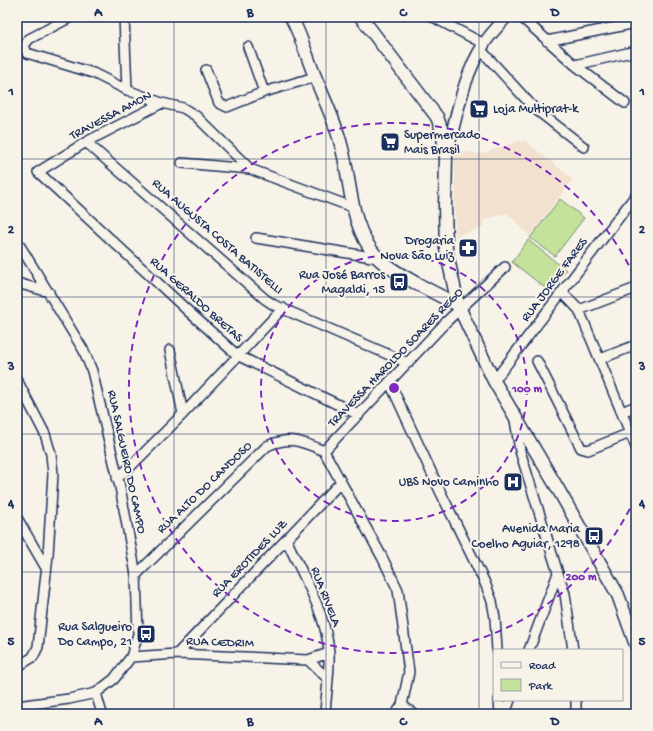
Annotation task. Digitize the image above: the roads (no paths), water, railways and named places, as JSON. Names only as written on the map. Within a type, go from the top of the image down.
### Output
[{"type":"main road","points":[[291,17],[305,47],[340,141],[346,165],[352,207],[367,245],[378,258],[397,271],[438,293],[459,308]]},
{"type":"main road","points":[[361,17],[437,117],[442,132],[446,156],[446,249],[459,308],[494,381],[618,595],[636,645]]},
{"type":"main road","points":[[438,293],[453,281]]},
{"type":"street","points":[[71,17],[29,39],[24,46],[28,53],[93,73],[127,90],[162,103]]},
{"type":"street","points":[[124,17],[127,90]]},
{"type":"street","points":[[432,17],[482,47],[534,108],[584,147]]},
{"type":"street","points":[[446,156],[458,109],[482,47],[506,17]]},
{"type":"street","points":[[521,17],[575,65],[625,103]]},
{"type":"street","points":[[547,41],[636,23]]},
{"type":"street","points":[[248,47],[264,92]]},
{"type":"street","points":[[575,65],[636,51]]},
{"type":"street","points":[[206,70],[219,103],[227,107],[264,92],[315,77]]},
{"type":"street","name":"TRAVESSA AMON","points":[[38,172],[86,142],[162,103],[183,108],[196,116],[250,169]]},
{"type":"street","points":[[437,117],[448,116],[458,109]]},
{"type":"street","name":"RUA AUGUSTA COSTA BATISTELLI","points":[[86,142],[256,292],[274,305],[408,363]]},
{"type":"street","points":[[182,163],[250,169],[352,207]]},
{"type":"street","name":"RUA GERALDO BRETAS","points":[[38,172],[237,355],[359,415]]},
{"type":"street","name":"RUA JORGE FARES","points":[[494,381],[636,195]]},
{"type":"street","points":[[256,238],[378,258]]},
{"type":"street","name":"RUA SALGUEIRO DO CAMPO","points":[[17,241],[84,351],[92,371],[117,478],[136,575],[138,634],[131,657],[114,678],[96,693]]},
{"type":"street","name":"TRAVESSA HAROLDO SOARES REGO","points":[[324,451],[390,383],[459,308],[505,267]]},
{"type":"street","points":[[17,283],[49,292]]},
{"type":"street","points":[[579,310],[636,288]]},
{"type":"street","points":[[562,292],[579,310],[636,447]]},
{"type":"street","points":[[117,478],[183,414],[237,355],[283,308]]},
{"type":"street","points":[[600,358],[636,345]]},
{"type":"street","points":[[170,350],[183,414]]},
{"type":"street","points":[[537,361],[581,448],[588,450],[630,433]]},
{"type":"street","points":[[17,380],[45,434],[51,454],[53,474],[38,648],[33,657],[17,667]]},
{"type":"street","points":[[390,383],[485,583],[492,601],[498,649]]},
{"type":"street","points":[[622,412],[636,406]]},
{"type":"street","points":[[514,414],[520,451],[565,594],[573,649]]},
{"type":"street","name":"RUA ALTO DO CANDOSO","points":[[136,575],[267,446],[281,440],[298,440],[324,451]]},
{"type":"street","points":[[324,451],[385,563],[398,590],[409,672],[402,705],[396,714]]},
{"type":"street","name":"RUA EROTIDES LUZ","points":[[177,654],[341,482]]},
{"type":"street","points":[[17,518],[46,568]]},
{"type":"street","name":"RUA RIVELA","points":[[287,540],[315,600],[323,622],[329,653],[325,714]]},
{"type":"street","points":[[529,649],[558,573]]},
{"type":"street","name":"RUA CEDRIM","points":[[131,657],[177,654],[308,660],[329,653]]},
{"type":"street","points":[[308,660],[327,678]]},
{"type":"street","points":[[17,706],[69,699],[96,693],[102,714]]},
{"type":"street","points":[[499,701],[500,714]]},
{"type":"street","points":[[505,714],[510,701]]},
{"type":"street","points":[[576,701],[576,714]]},
{"type":"street","points":[[402,705],[414,714]]},
{"type":"place","name":"Loja Multiprat-k","points":[[479,109]]},
{"type":"place","name":"Supermercado Mais Brasil","points":[[390,142]]},
{"type":"place","name":"Drogaria Nova São Luiz","points":[[468,248]]},
{"type":"place","name":"Rua José Barros Magaldi, 15","points":[[399,282]]},
{"type":"place","name":"UBS Novo Caminho","points":[[513,482]]},
{"type":"place","name":"Avenida Maria Coelho Aguiar, 1298","points":[[594,536]]},
{"type":"place","name":"Rua Salgueiro Do Campo, 21","points":[[146,634]]}]
